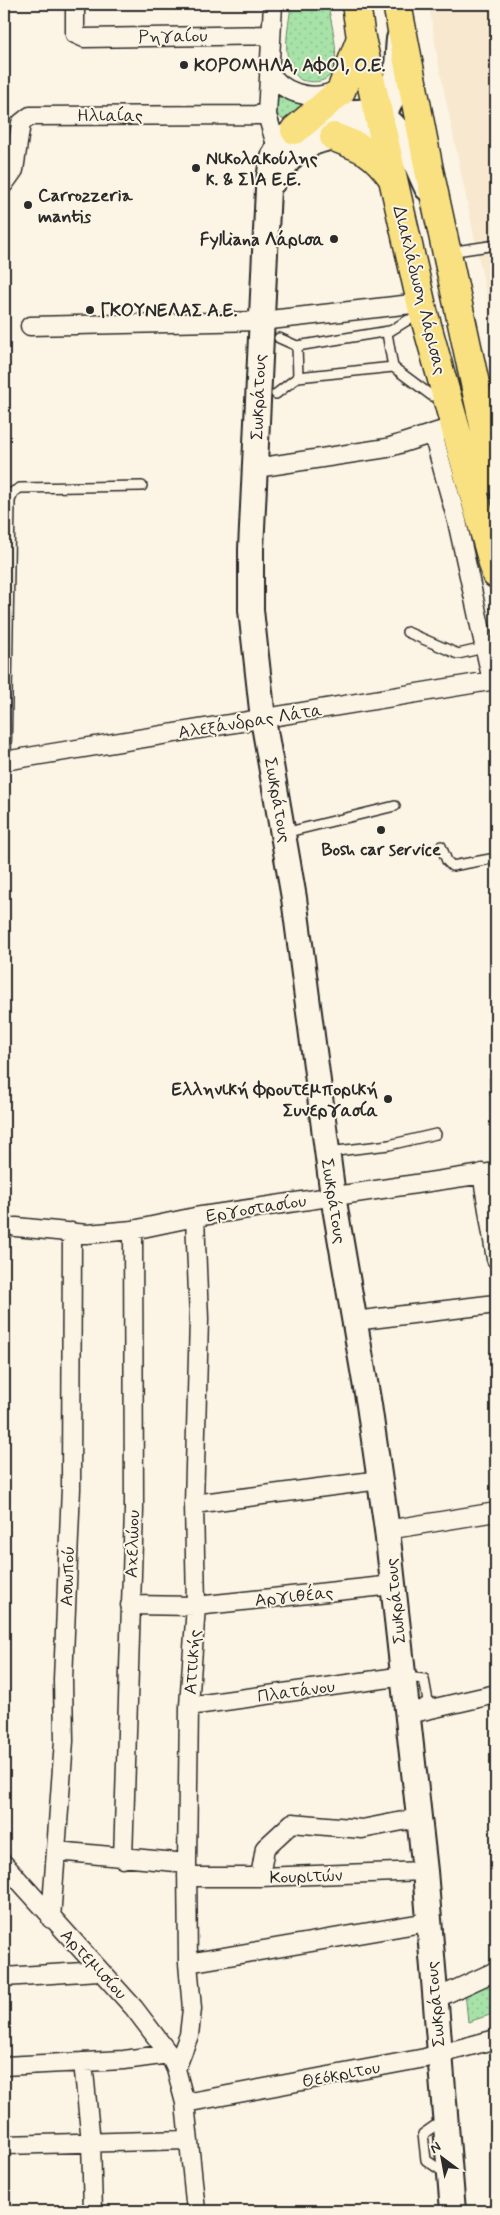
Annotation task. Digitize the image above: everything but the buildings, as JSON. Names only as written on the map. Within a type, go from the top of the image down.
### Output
[{"type":"main road","name":"Διακλάδωση Λάρισας","points":[[356,4],[361,38],[393,177],[415,311],[444,430],[496,574]]},
{"type":"main road","name":"Διακλάδωση Λάρισας","points":[[399,15],[436,206],[496,481]]},
{"type":"main road","points":[[268,189],[296,152],[309,144],[365,128],[389,104],[394,92],[399,15]]},
{"type":"main road","points":[[286,139],[337,95],[344,86],[361,38]]},
{"type":"main road","points":[[286,139],[320,120],[351,113],[367,112],[379,116],[388,121],[397,130],[436,206]]},
{"type":"main road","points":[[334,137],[367,150],[379,158],[393,177]]},
{"type":"main road","name":"Σωκράτους","points":[[286,139],[271,162],[268,189],[250,591],[263,719],[284,833],[332,1196],[380,1480],[404,1676],[414,1710],[418,1818],[425,1871],[453,2211]]},
{"type":"street","name":"Ρηγαίου","points":[[75,4],[75,34],[84,38],[271,35]]},
{"type":"street","points":[[273,4],[267,114],[286,139]]},
{"type":"street","points":[[268,69],[279,83],[300,95],[319,96],[344,86]]},
{"type":"street","name":"Ηλιαίας","points":[[4,184],[14,170],[21,123],[30,116],[267,114]]},
{"type":"street","points":[[30,326],[261,321],[415,311]]},
{"type":"street","points":[[256,468],[387,448],[444,430],[457,521],[484,648],[494,681]]},
{"type":"street","name":"Αλεξάνδρας Λάτα","points":[[5,761],[494,681]]},
{"type":"street","points":[[489,1172],[496,1259]]},
{"type":"street","name":"Εργοστασίου","points":[[16,1227],[87,1234],[133,1230],[195,1218],[489,1172]]},
{"type":"street","name":"Αττικής","points":[[173,2062],[189,2035],[192,2009],[188,1963],[187,1870],[189,1706],[196,1606],[194,1504],[198,1319],[195,1218]]},
{"type":"street","name":"Αχελώου","points":[[123,1859],[134,1510],[133,1230]]},
{"type":"street","name":"Ασωπού","points":[[51,1918],[64,1740],[63,1680],[71,1488],[72,1232]]},
{"type":"street","points":[[354,1322],[496,1304]]},
{"type":"street","points":[[194,1504],[380,1480]]},
{"type":"street","points":[[387,1530],[496,1512]]},
{"type":"street","name":"Αργιθέας","points":[[130,1605],[196,1606],[393,1585]]},
{"type":"street","name":"Πλατάνου","points":[[189,1706],[404,1676]]},
{"type":"street","points":[[414,1710],[496,1694]]},
{"type":"street","points":[[260,1878],[265,1848],[292,1823],[362,1829],[418,1818]]},
{"type":"street","name":"Κουριτών","points":[[56,1851],[123,1859],[187,1870],[260,1878],[425,1871]]},
{"type":"street","name":"Αρτεμισίου","points":[[4,1864],[98,1971],[134,2008],[173,2062]]},
{"type":"street","points":[[188,1963],[428,1922]]},
{"type":"street","points":[[4,1977],[98,1971]]},
{"type":"street","points":[[435,1999],[496,1971]]},
{"type":"street","name":"Θεόκριτου","points":[[185,2103],[440,2055],[496,2039]]},
{"type":"street","points":[[83,2062],[91,2142],[93,2211]]},
{"type":"street","points":[[4,2066],[83,2062],[173,2062],[185,2103],[187,2140],[196,2211]]},
{"type":"street","points":[[4,2145],[187,2140]]},
{"type":"lane","points":[[446,252],[496,245]]},
{"type":"lane","points":[[393,367],[387,333],[415,311]]},
{"type":"lane","points":[[279,338],[297,346],[390,331]]},
{"type":"lane","points":[[297,346],[298,377]]},
{"type":"lane","points":[[276,394],[298,377],[393,367],[432,396]]},
{"type":"lane","points":[[5,761],[10,501],[13,492],[20,488],[142,486]]},
{"type":"lane","points":[[407,632],[458,654],[484,648]]},
{"type":"lane","points":[[284,833],[395,806]]},
{"type":"lane","points":[[441,846],[452,866],[496,858]]},
{"type":"lane","points":[[495,1080],[496,1095]]},
{"type":"lane","points":[[327,1152],[389,1145],[436,1134]]},
{"type":"lane","points":[[436,2125],[423,2134],[426,2160],[442,2172]]},
{"type":"shaded area","points":[[429,4],[496,4],[496,342],[438,62]]},
{"type":"green space","points":[[291,4],[328,4],[336,57],[333,69],[328,77],[317,82],[301,80],[289,64],[287,34]]},
{"type":"green space","points":[[278,97],[307,106],[288,120],[282,119],[277,114]]},
{"type":"green space","points":[[496,1977],[496,2013],[468,2022],[465,1992]]},
{"type":"place","name":"ΚΟΡΟΜΗΛΑ, ΑΦΟΙ, Ο.Ε.","points":[[184,65]]},
{"type":"place","name":"Νικολακούλης κ. & ΣΙΑ Ε.Ε.","points":[[196,168]]},
{"type":"place","name":"Carrozzeria mantis","points":[[28,205]]},
{"type":"place","name":"Fylliana Λάρισα","points":[[334,239]]},
{"type":"place","name":"ΓΚΟΥΝΕΛΑΣ Α.Ε.","points":[[90,310]]},
{"type":"place","name":"Bosh car service","points":[[381,830]]},
{"type":"place","name":"Ελληνική Φρουτεμπορική Συνεργασία","points":[[388,1099]]}]
